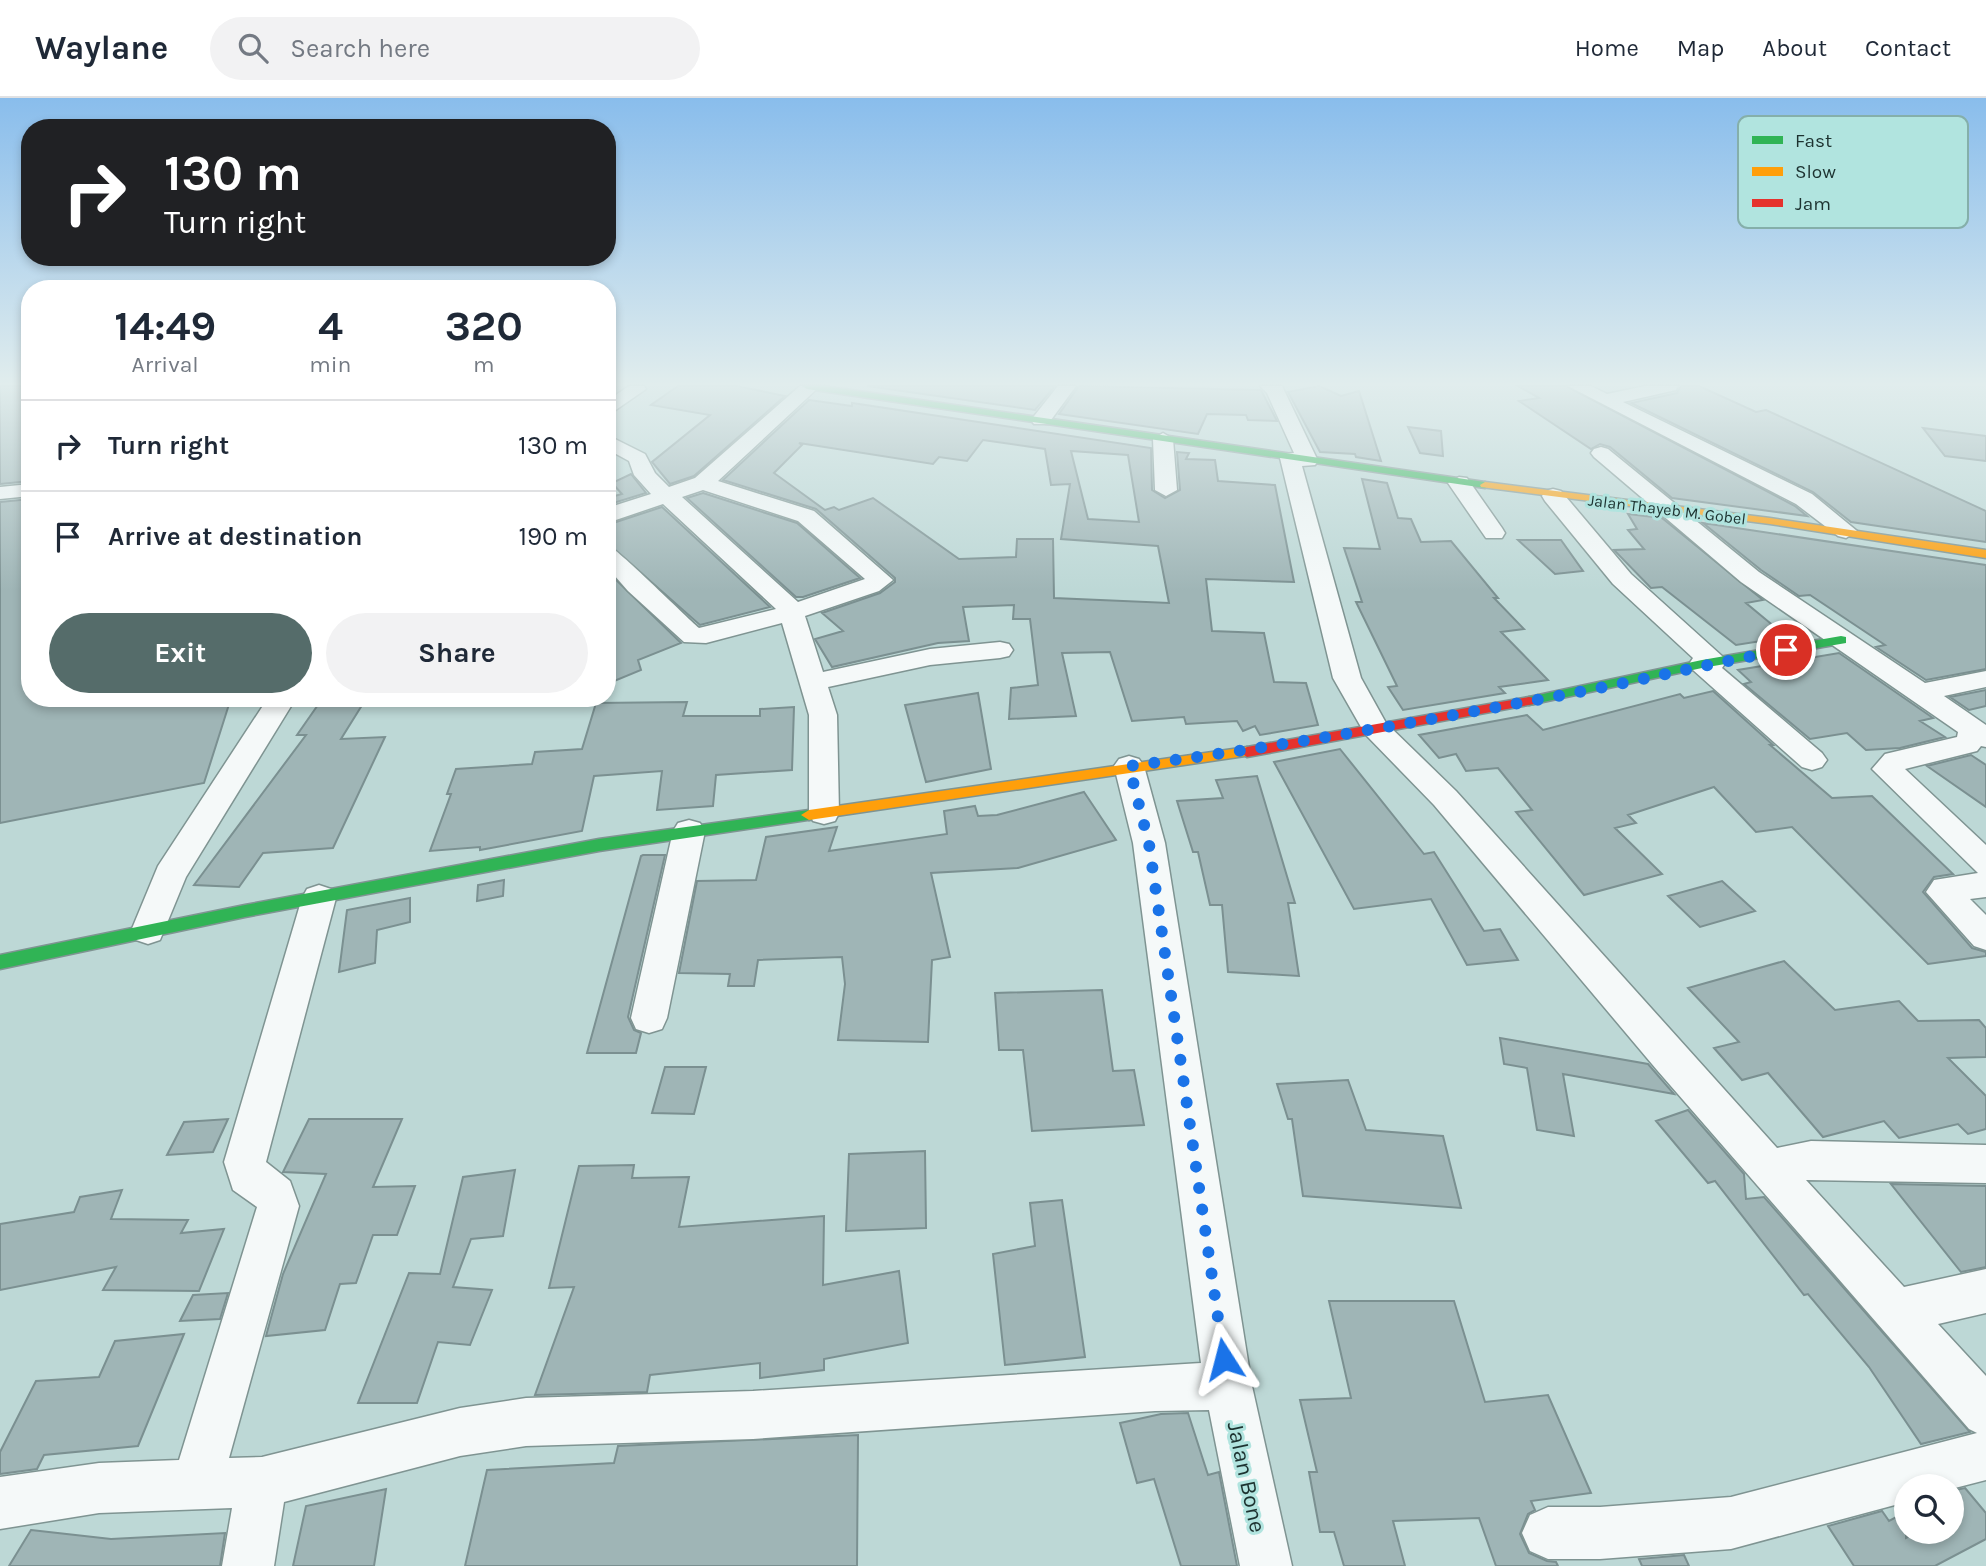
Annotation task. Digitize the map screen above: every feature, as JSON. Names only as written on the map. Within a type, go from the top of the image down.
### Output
[{"type":"street","points":[[632,455],[638,458],[645,475],[778,594],[792,612],[823,715],[824,813]]},
{"type":"street","points":[[616,513],[703,483],[734,455]]},
{"type":"street","points":[[1164,455],[1166,490]]},
{"type":"street","name":"Jalan Thayeb M. Gobel","points":[[1263,455],[1553,496],[1846,531],[1986,554]]},
{"type":"street","points":[[1297,455],[1347,678],[1375,728],[1445,798],[1769,1169],[1986,1412]]},
{"type":"street","points":[[1603,455],[1749,577],[1979,733],[1966,744],[1895,761],[1887,769],[1986,864]]},
{"type":"street","points":[[1715,455],[1804,499],[1846,531]]},
{"type":"street","points":[[1459,482],[1494,533]]},
{"type":"street","points":[[616,562],[637,586],[693,637],[720,633],[792,612],[881,580],[806,516],[703,483]]},
{"type":"street","points":[[0,493],[21,492]]},
{"type":"street","points":[[1553,496],[1622,579],[1707,663],[1812,760]]},
{"type":"street","points":[[0,962],[599,845],[1129,766],[1264,749],[1581,692],[1707,663],[1841,640]]},
{"type":"street","points":[[815,682],[921,658],[1000,650]]},
{"type":"street","points":[[1919,693],[1986,679]]},
{"type":"street","points":[[148,931],[170,875],[214,803],[280,707]]},
{"type":"street","name":"Jalan Bone","points":[[1129,766],[1149,844],[1228,1386],[1266,1566]]},
{"type":"street","points":[[649,1018],[689,831]]},
{"type":"street","points":[[1986,885],[1943,892],[1986,937]]},
{"type":"street","points":[[195,1486],[225,1395],[278,1206],[275,1195],[248,1176],[245,1162],[319,898]]},
{"type":"street","points":[[1769,1169],[1811,1160],[1884,1164],[1986,1164]]},
{"type":"street","points":[[1896,1311],[1986,1291]]},
{"type":"street","points":[[0,1503],[99,1488],[262,1482],[460,1433],[526,1422],[753,1415],[1155,1387],[1228,1386]]},
{"type":"street","points":[[1548,1533],[1600,1533],[1731,1523],[1986,1455]]},
{"type":"street","points":[[248,1566],[262,1482]]},
{"type":"building","points":[[0,455],[21,455],[21,482],[0,484]]},
{"type":"building","points":[[661,455],[718,455],[694,476],[670,484],[652,462]]},
{"type":"building","points":[[750,455],[792,455],[774,473],[825,510],[834,507],[839,510],[873,498],[959,559],[1016,557],[1017,539],[1053,539],[1054,598],[1169,603],[1158,546],[1061,539],[1070,484],[1051,485],[1046,455],[1072,455],[1088,519],[1139,522],[1128,455],[1121,455],[1151,455],[1152,490],[1165,498],[1180,490],[1177,455],[1188,455],[1186,459],[1215,460],[1218,481],[1275,485],[1294,582],[1206,579],[1212,631],[1264,633],[1274,682],[1306,683],[1318,725],[1260,735],[1255,726],[1243,731],[1237,721],[1186,724],[1184,717],[1132,721],[1110,652],[1062,653],[1076,716],[1009,719],[1011,688],[1038,685],[1030,619],[1013,619],[1014,605],[963,607],[969,641],[938,643],[832,667],[815,639],[843,631],[822,613],[880,593],[895,582],[895,578],[816,509],[723,480]]},
{"type":"building","points":[[872,455],[972,455],[967,461],[939,457],[933,464]]},
{"type":"building","points":[[1355,455],[1379,455],[1381,461],[1356,457]]},
{"type":"building","points":[[1619,455],[1697,455],[1795,506],[1807,516],[1672,498]]},
{"type":"building","points":[[1736,455],[1863,455],[1986,511],[1986,542],[1851,522],[1813,492]]},
{"type":"building","points":[[1986,455],[1986,461],[1945,456]]},
{"type":"building","points":[[631,474],[646,493],[616,502],[616,496],[622,494],[616,487],[616,481]]},
{"type":"building","points":[[1362,479],[1387,483],[1398,518],[1411,519],[1421,542],[1451,541],[1498,598],[1494,598],[1524,629],[1501,632],[1548,680],[1499,687],[1505,693],[1403,710],[1388,687],[1397,686],[1356,602],[1362,602],[1344,548],[1380,549]]},
{"type":"building","points":[[703,493],[797,523],[860,578],[796,597],[687,498]]},
{"type":"building","points":[[21,500],[21,707],[228,707],[204,783],[0,823],[0,502]]},
{"type":"building","points":[[662,507],[770,607],[700,625],[616,551],[616,522]]},
{"type":"building","points":[[1628,514],[1662,518],[1763,600],[1746,603],[1787,637],[1736,645],[1662,587],[1651,588],[1614,550],[1644,549],[1628,530],[1637,529]]},
{"type":"building","points":[[1703,523],[1986,565],[1986,669],[1926,680],[1876,647],[1885,645],[1810,595],[1799,596],[1761,570]]},
{"type":"building","points":[[1518,540],[1561,540],[1583,571],[1555,574]]},
{"type":"building","points":[[616,580],[681,643],[638,660],[641,670],[616,680]]},
{"type":"building","points":[[1839,653],[1933,718],[1920,721],[1945,737],[1900,748],[1866,750],[1847,733],[1810,739],[1744,684],[1751,682],[1738,670]]},
{"type":"building","points":[[1986,690],[1986,706],[1969,710],[1950,697]]},
{"type":"building","points":[[1713,691],[1832,798],[1872,796],[1953,874],[1934,877],[1923,892],[1972,948],[1986,952],[1986,956],[1928,964],[1792,827],[1756,832],[1714,787],[1628,815],[1636,823],[1615,828],[1662,874],[1584,895],[1516,812],[1532,810],[1498,768],[1466,771],[1456,754],[1439,758],[1419,735],[1527,715],[1543,730],[1680,694],[1684,698]]},
{"type":"building","points":[[978,693],[991,769],[926,782],[905,705]]},
{"type":"building","points":[[687,702],[683,716],[760,716],[760,709],[794,707],[792,770],[716,775],[713,806],[657,810],[662,771],[594,776],[582,831],[480,850],[480,847],[430,851],[451,794],[447,794],[456,769],[532,764],[535,752],[582,749],[595,707],[616,707],[616,703]]},
{"type":"building","points":[[317,707],[361,707],[341,739],[385,737],[333,848],[263,853],[239,887],[194,885],[306,735],[297,735]]},
{"type":"building","points":[[1340,749],[1424,854],[1434,852],[1484,931],[1500,929],[1518,960],[1467,965],[1431,899],[1354,909],[1274,762]]},
{"type":"building","points":[[1971,755],[1986,765],[1986,807],[1927,766]]},
{"type":"building","points":[[1257,776],[1295,903],[1288,903],[1299,976],[1228,972],[1222,905],[1210,905],[1198,852],[1193,852],[1177,801],[1223,798],[1216,780]]},
{"type":"building","points":[[1084,792],[1116,840],[1018,868],[931,873],[950,957],[932,960],[928,1042],[838,1040],[845,984],[842,957],[758,960],[754,986],[728,986],[730,974],[679,973],[697,881],[756,880],[766,837],[837,827],[829,851],[947,834],[944,811],[975,806],[978,816],[997,815]]},
{"type":"building","points":[[665,855],[628,1017],[634,1030],[641,1033],[636,1053],[587,1053],[641,856]]},
{"type":"building","points":[[504,880],[503,896],[477,901],[478,885]]},
{"type":"building","points":[[1722,881],[1755,911],[1700,927],[1668,896]]},
{"type":"building","points":[[410,898],[410,922],[377,930],[375,963],[339,972],[347,910]]},
{"type":"building","points":[[1784,961],[1835,1010],[1899,1001],[1918,1021],[1979,1020],[1986,1028],[1986,1057],[1948,1058],[1986,1096],[1986,1129],[1968,1134],[1958,1124],[1899,1138],[1884,1121],[1823,1137],[1768,1073],[1742,1080],[1714,1048],[1739,1042],[1688,988]]},
{"type":"building","points":[[1102,990],[1113,1071],[1134,1070],[1144,1125],[1032,1131],[1023,1050],[999,1050],[995,993]]},
{"type":"building","points":[[1500,1038],[1648,1064],[1674,1094],[1563,1074],[1574,1136],[1537,1130],[1527,1068],[1504,1064]]},
{"type":"building","points":[[665,1067],[706,1067],[694,1114],[652,1113]]},
{"type":"building","points":[[1348,1080],[1366,1130],[1443,1136],[1461,1208],[1303,1196],[1292,1119],[1288,1119],[1277,1084]]},
{"type":"building","points":[[1688,1110],[1744,1174],[1746,1199],[1764,1197],[1970,1432],[1921,1444],[1869,1367],[1808,1294],[1804,1295],[1715,1181],[1708,1183],[1656,1121]]},
{"type":"building","points":[[228,1119],[213,1152],[167,1155],[184,1122]]},
{"type":"building","points":[[309,1119],[402,1119],[373,1187],[415,1186],[397,1235],[373,1235],[356,1283],[340,1284],[325,1330],[266,1336],[283,1274],[326,1174],[283,1172]]},
{"type":"building","points":[[925,1151],[926,1228],[846,1231],[849,1154]]},
{"type":"building","points":[[634,1165],[632,1178],[689,1177],[679,1227],[824,1216],[823,1285],[899,1271],[908,1343],[824,1359],[824,1370],[760,1378],[760,1363],[650,1375],[647,1392],[535,1395],[574,1287],[549,1288],[579,1166]]},
{"type":"building","points":[[515,1170],[503,1236],[471,1239],[453,1287],[492,1290],[470,1345],[438,1342],[417,1403],[358,1403],[409,1273],[440,1274],[463,1177]]},
{"type":"building","points":[[1891,1184],[1986,1186],[1986,1267],[1961,1272]]},
{"type":"building","points":[[122,1190],[111,1219],[188,1220],[181,1233],[224,1229],[199,1291],[103,1290],[116,1267],[0,1290],[0,1224],[74,1212],[80,1197]]},
{"type":"building","points":[[1062,1200],[1085,1357],[1005,1365],[993,1254],[1035,1246],[1030,1203]]},
{"type":"building","points":[[228,1293],[220,1319],[180,1321],[193,1295]]},
{"type":"building","points":[[1329,1301],[1454,1301],[1485,1402],[1548,1395],[1591,1493],[1531,1501],[1535,1510],[1528,1514],[1520,1534],[1529,1553],[1556,1562],[1558,1566],[1496,1566],[1479,1518],[1393,1521],[1405,1566],[1344,1566],[1334,1532],[1320,1532],[1309,1472],[1317,1472],[1300,1400],[1351,1398]]},
{"type":"building","points":[[184,1334],[138,1446],[44,1455],[37,1469],[0,1474],[0,1452],[36,1381],[99,1377],[115,1341]]},
{"type":"building","points":[[1188,1413],[1208,1475],[1219,1472],[1237,1566],[1181,1566],[1154,1479],[1137,1483],[1120,1423],[1161,1414]]},
{"type":"building","points":[[858,1435],[857,1566],[465,1566],[487,1470],[614,1463],[618,1446]]},
{"type":"building","points":[[1964,1488],[1986,1513],[1986,1539],[1935,1566],[1854,1566],[1828,1526],[1882,1511],[1889,1521],[1894,1518],[1894,1544],[1964,1544]]},
{"type":"building","points":[[386,1489],[374,1566],[293,1566],[306,1506]]},
{"type":"building","points":[[31,1530],[111,1539],[225,1533],[220,1566],[9,1566]]},
{"type":"building","points":[[1684,1555],[1689,1566],[1642,1566],[1639,1559]]},
{"type":"traffic: fast","points":[[1276,455],[1485,485]]},
{"type":"traffic: fast","points":[[1529,701],[1702,664],[1841,640]]},
{"type":"traffic: fast","points":[[0,962],[245,911],[599,845],[809,815]]},
{"type":"traffic: slow","points":[[1485,485],[1770,521],[1986,554]]},
{"type":"traffic: slow","points":[[809,815],[1247,752]]},
{"type":"traffic: jam","points":[[1247,752],[1529,701]]},
{"type":"route","points":[[1224,1359],[1149,844],[1129,766],[1264,749],[1581,692],[1702,664],[1786,650]]}]
